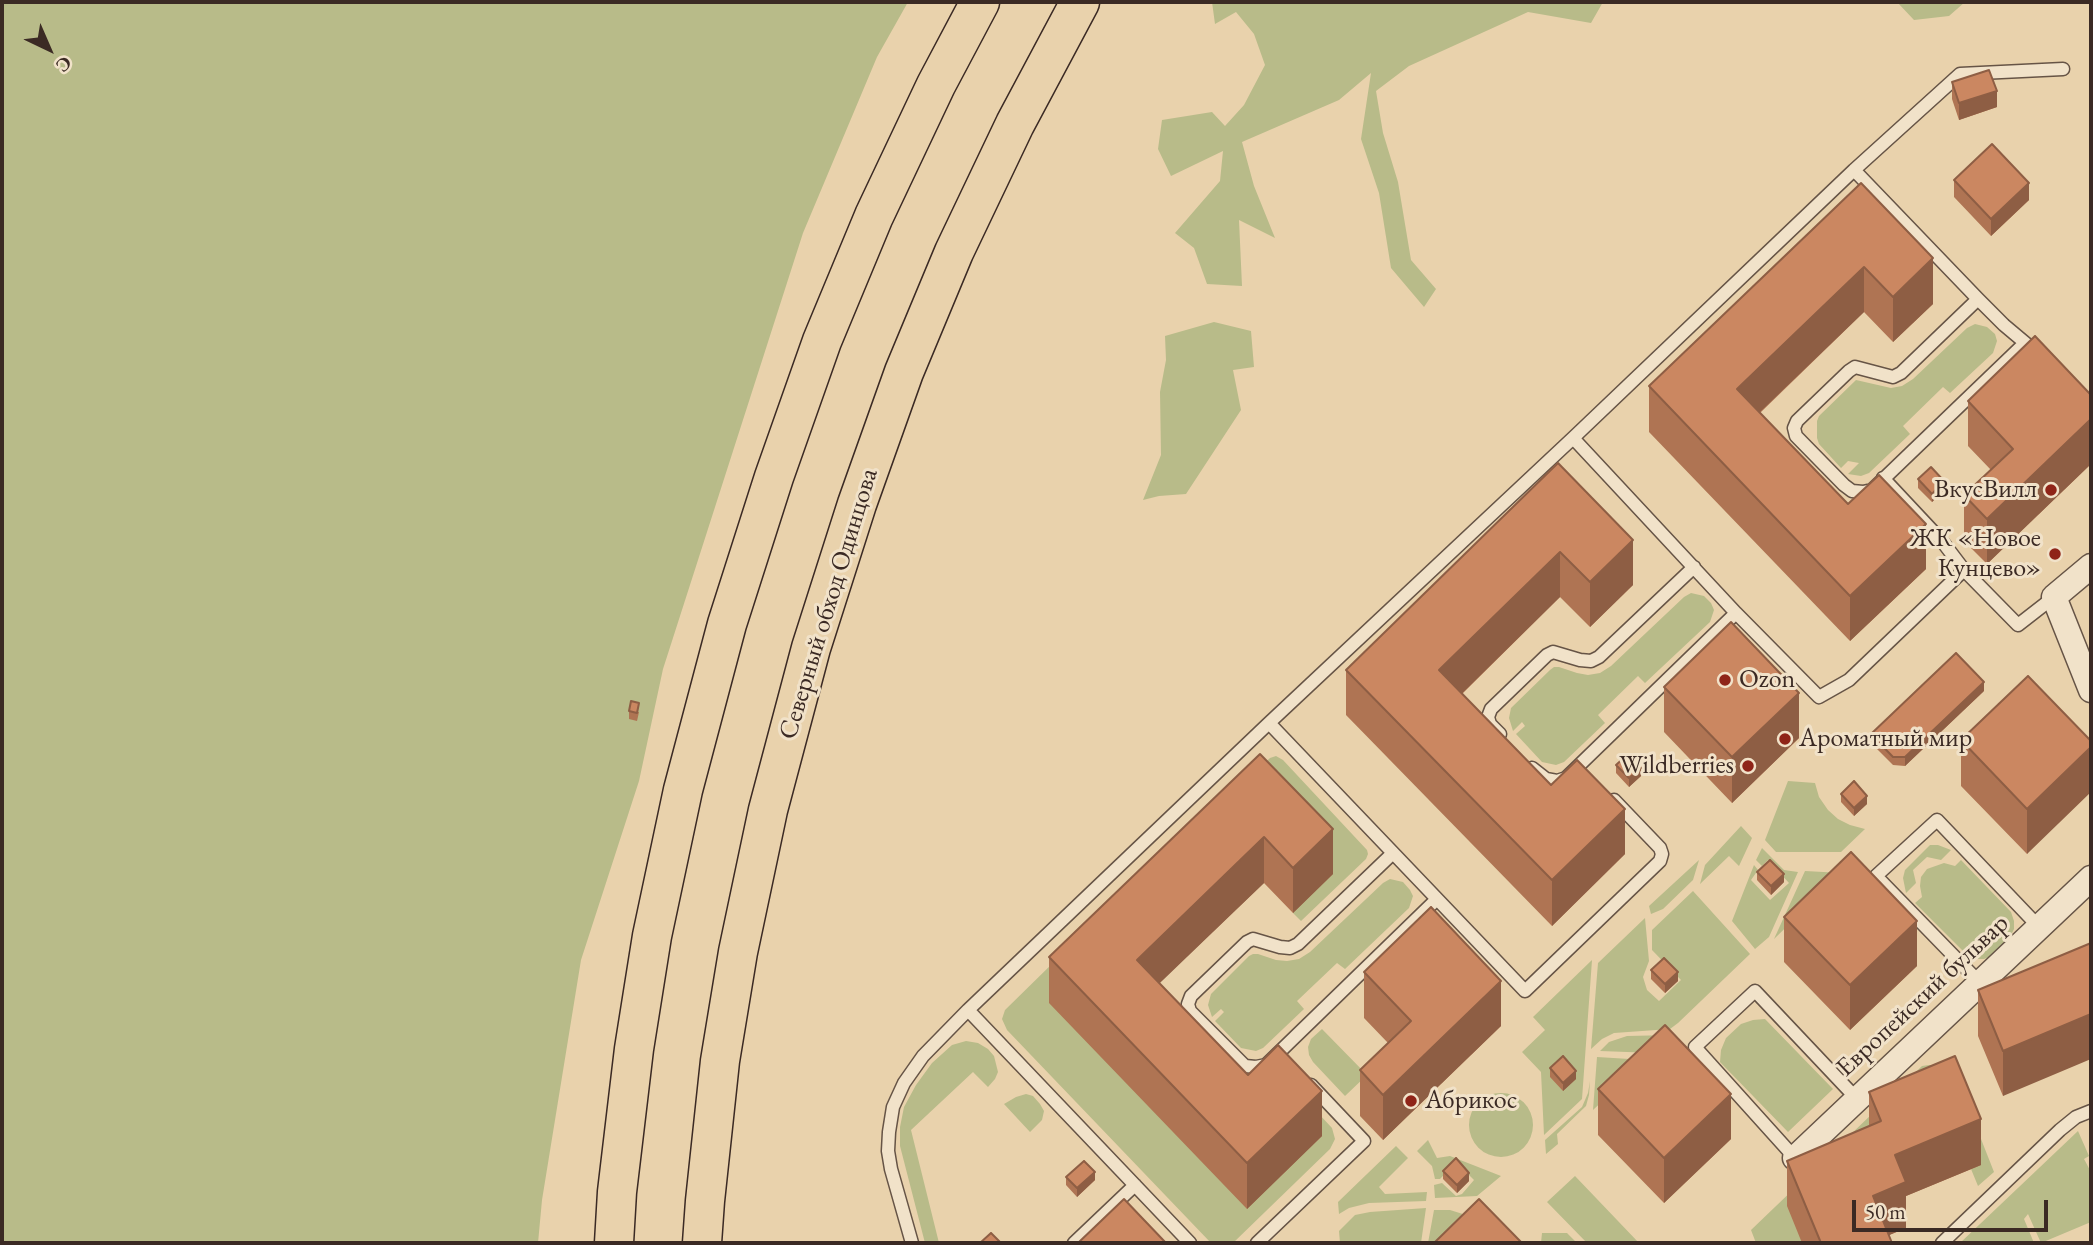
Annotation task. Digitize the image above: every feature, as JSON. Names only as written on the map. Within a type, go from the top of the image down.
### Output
[{"type":"highway","points":[[614,1243],[617,1192],[634,1049],[652,936],[683,790],[727,624],[774,477],[822,341],[874,216],[936,85],[980,2]]},
{"type":"highway","name":"Северный обход Одинцова","points":[[702,1243],[720,1061],[738,952],[768,810],[811,648],[904,372],[954,252],[993,170],[1080,2]]},
{"type":"street","points":[[2091,566],[2054,597],[2091,690]]},
{"type":"street","name":"Европейский бульвар","points":[[1795,1158],[2091,878]]},
{"type":"lane","points":[[912,1243],[888,1151],[893,1107],[904,1083],[923,1056],[968,1010],[1854,170],[1960,74],[2063,69]]},
{"type":"lane","points":[[1854,170],[1978,299],[2030,346],[1872,490],[1852,491],[1796,436],[1794,428],[1797,421],[1855,367],[1893,377],[1901,373],[1978,299]]},
{"type":"lane","points":[[1573,438],[1736,613],[1819,697],[1849,680],[1964,570]]},
{"type":"lane","points":[[1883,478],[1942,541],[1964,570],[2018,625],[2054,597]]},
{"type":"lane","points":[[1509,744],[1490,724],[1488,717],[1491,709],[1553,652],[1580,660],[1591,661],[1599,657],[1694,567]]},
{"type":"lane","points":[[1519,754],[1546,779],[1566,778],[1584,769],[1736,613]]},
{"type":"lane","points":[[1269,723],[1525,991],[1660,861],[1660,848],[1608,794]]},
{"type":"lane","points":[[1980,983],[1877,876],[1937,820],[2039,927]]},
{"type":"lane","points":[[1394,853],[1298,944],[1290,948],[1253,939],[1247,942],[1191,996],[1188,1003],[1190,1011],[1245,1066],[1256,1068],[1266,1065],[1284,1056],[1437,899]]},
{"type":"lane","points":[[1795,1158],[1695,1046],[1755,991],[1857,1099]]},
{"type":"lane","points":[[968,1010],[1190,1243]]},
{"type":"lane","points":[[1257,1243],[1364,1141],[1306,1079]]},
{"type":"lane","points":[[1942,1243],[2060,1130],[2076,1117],[2091,1111]]},
{"type":"lane","points":[[1074,1243],[1135,1185]]},
{"type":"green space","points":[[2,2],[908,2],[877,57],[803,233],[663,669],[639,781],[581,960],[542,1200],[538,1243],[2,1243]]},
{"type":"green space","points":[[1212,2],[1603,2],[1591,23],[1528,12],[1409,66],[1376,91],[1383,133],[1398,182],[1411,260],[1436,289],[1424,307],[1391,268],[1379,193],[1361,139],[1371,73],[1339,100],[1242,142],[1254,186],[1275,238],[1239,220],[1242,286],[1207,284],[1194,248],[1175,233],[1220,181],[1223,151],[1171,176],[1158,149],[1162,120],[1212,112],[1225,126],[1244,105],[1265,65],[1254,34],[1236,12],[1215,24]]},
{"type":"green space","points":[[1897,2],[1965,2],[1949,16],[1914,20]]},
{"type":"green space","points":[[1214,322],[1251,331],[1254,367],[1233,370],[1241,410],[1186,494],[1143,500],[1161,455],[1160,392],[1166,360],[1165,336]]},
{"type":"green space","points":[[1975,324],[1987,327],[1995,334],[1997,341],[1993,353],[1950,393],[1943,387],[1903,426],[1910,434],[1869,473],[1861,476],[1848,474],[1859,463],[1848,461],[1841,468],[1819,444],[1819,416],[1856,380],[1891,388],[1902,386],[1913,379],[1967,328]]},
{"type":"green space","points":[[1691,593],[1704,596],[1711,603],[1714,610],[1710,622],[1645,683],[1638,676],[1598,715],[1605,723],[1564,762],[1556,765],[1542,762],[1516,734],[1525,726],[1522,722],[1513,731],[1509,718],[1511,708],[1554,667],[1588,675],[1600,673],[1611,666]]},
{"type":"green space","points":[[1276,756],[1283,760],[1368,854],[1366,859],[1301,921],[1293,913],[1260,799],[1062,955],[1270,758]]},
{"type":"green space","points":[[1788,781],[1815,783],[1819,797],[1828,810],[1838,819],[1865,829],[1841,852],[1776,852],[1765,840]]},
{"type":"green space","points":[[1741,826],[1752,838],[1739,866],[1729,856],[1700,884],[1705,865]]},
{"type":"green space","points":[[1930,845],[1951,850],[1941,860],[1927,857],[1913,870],[1916,883],[1906,893],[1903,878],[1905,870]]},
{"type":"green space","points":[[1762,848],[1784,870],[1798,872],[1769,937],[1755,949],[1732,921],[1754,865],[1758,870],[1751,880],[1770,900],[1789,883],[1768,860],[1762,866],[1756,860]]},
{"type":"green space","points":[[1699,860],[1693,880],[1663,909],[1651,914],[1649,906]]},
{"type":"green space","points":[[1961,860],[2011,912],[2014,921],[2014,929],[2009,939],[1994,955],[1984,959],[1976,959],[1966,954],[1915,903],[1922,897],[1921,877],[1927,869],[1944,863],[1955,866]]},
{"type":"green space","points":[[1805,871],[1842,873],[1774,939]]},
{"type":"green space","points":[[1390,879],[1403,882],[1410,890],[1413,896],[1409,908],[1345,969],[1337,963],[1297,1001],[1304,1009],[1263,1048],[1256,1051],[1241,1048],[1215,1021],[1224,1012],[1221,1009],[1212,1017],[1208,1005],[1211,994],[1249,956],[1258,954],[1287,961],[1299,959]]},
{"type":"green space","points":[[1693,891],[1750,954],[1670,1029],[1614,1033],[1591,1049],[1598,963],[1645,918],[1649,961],[1643,977],[1647,990],[1659,1001],[1681,980],[1652,950],[1652,930]]},
{"type":"green space","points":[[1056,960],[1247,1208],[1288,1081],[1332,1128],[1335,1139],[1330,1149],[1233,1243],[1211,1243],[1007,1030],[1002,1019],[1005,1010]]},
{"type":"green space","points":[[1592,960],[1582,1099],[1544,1135],[1541,1072],[1522,1052],[1545,1030],[1533,1017]]},
{"type":"green space","points":[[1765,1019],[1833,1089],[1788,1132],[1720,1062],[1726,1038],[1741,1024]]},
{"type":"green space","points":[[1322,1029],[1367,1075],[1345,1096],[1309,1055],[1311,1039]]},
{"type":"green space","points":[[1672,1035],[1654,1053],[1600,1051],[1609,1042],[1627,1036]]},
{"type":"green space","points":[[966,1041],[978,1043],[988,1049],[994,1056],[998,1072],[988,1087],[973,1072],[911,1130],[939,1243],[925,1243],[900,1146],[904,1107],[932,1063],[952,1045]]},
{"type":"green space","points":[[1597,1057],[1646,1060],[1593,1110]]},
{"type":"green space","points":[[1938,1065],[1957,1078],[1994,1172],[1978,1186],[1971,1169],[1981,1164],[1956,1102],[1802,1243],[1756,1243],[1751,1230],[1922,1066]]},
{"type":"green space","points":[[1590,1081],[1586,1106],[1557,1134],[1558,1144],[1546,1154],[1545,1140],[1582,1107]]},
{"type":"green space","points":[[1501,1093],[1513,1095],[1524,1102],[1531,1113],[1531,1137],[1524,1148],[1513,1155],[1501,1157],[1489,1155],[1478,1148],[1471,1137],[1469,1125],[1471,1113],[1478,1102],[1489,1095]]},
{"type":"green space","points":[[1026,1094],[1033,1096],[1044,1111],[1042,1120],[1030,1132],[1004,1104]]},
{"type":"green space","points":[[2078,1131],[2089,1156],[2084,1159],[2091,1172],[2091,1222],[2041,1243],[2028,1214],[2024,1219],[2034,1243],[1960,1243]]},
{"type":"green space","points":[[1428,1140],[1437,1158],[1450,1156],[1501,1176],[1477,1196],[1435,1198],[1434,1185],[1442,1183],[1456,1196],[1462,1194],[1474,1180],[1456,1162],[1440,1179],[1435,1179],[1432,1166],[1417,1151]]},
{"type":"green space","points":[[1396,1146],[1408,1158],[1379,1187],[1385,1194],[1427,1192],[1426,1201],[1369,1203],[1349,1208],[1339,1214],[1338,1202]]},
{"type":"green space","points":[[1575,1176],[1639,1243],[1587,1243],[1547,1202]]},
{"type":"green space","points":[[1426,1208],[1421,1243],[1340,1243],[1339,1231],[1355,1215]]},
{"type":"green space","points":[[1434,1210],[1450,1210],[1466,1215],[1453,1243],[1428,1243]]},
{"type":"green space","points":[[1542,1233],[1567,1233],[1577,1243],[1541,1243]]},
{"type":"building","points":[[1989,70],[1997,91],[1959,103],[1952,82]]},
{"type":"building","points":[[1992,144],[2029,183],[1991,219],[1954,180]]},
{"type":"building","points":[[1861,183],[1933,258],[1893,297],[1864,267],[1737,389],[1848,504],[1879,475],[1926,524],[1850,596],[1649,386]]},
{"type":"building","points":[[2035,336],[2091,395],[2091,419],[1987,519],[1964,495],[2013,449],[1968,401]]},
{"type":"building","points":[[1558,463],[1633,540],[1590,582],[1560,552],[1439,670],[1551,785],[1577,760],[1625,809],[1552,880],[1346,670]]},
{"type":"building","points":[[1931,467],[1944,481],[1932,494],[1918,479]]},
{"type":"building","points":[[1731,622],[1799,693],[1732,757],[1664,687]]},
{"type":"building","points":[[1956,653],[1984,682],[1905,757],[1893,757],[1871,734]]},
{"type":"building","points":[[2028,676],[2091,741],[2091,747],[2027,809],[1961,740]]},
{"type":"building","points":[[631,701],[639,703],[637,713],[629,711]]},
{"type":"building","points":[[1260,754],[1333,829],[1293,868],[1264,837],[1137,960],[1248,1075],[1278,1045],[1322,1091],[1247,1163],[1049,957]]},
{"type":"building","points":[[1628,754],[1641,768],[1629,778],[1616,765]]},
{"type":"building","points":[[1854,781],[1867,796],[1854,808],[1841,794]]},
{"type":"building","points":[[1851,852],[1917,921],[1850,985],[1784,917]]},
{"type":"building","points":[[1770,860],[1784,874],[1771,886],[1757,872]]},
{"type":"building","points":[[1431,907],[1501,981],[1383,1095],[1360,1070],[1411,1021],[1364,972]]},
{"type":"building","points":[[2091,943],[2091,1014],[2003,1051],[1978,990]]},
{"type":"building","points":[[1664,958],[1678,972],[1665,984],[1651,970]]},
{"type":"building","points":[[1665,1025],[1731,1094],[1664,1158],[1598,1089]]},
{"type":"building","points":[[1563,1056],[1576,1071],[1563,1083],[1550,1068]]},
{"type":"building","points":[[1955,1056],[1981,1119],[1895,1155],[1906,1182],[1873,1196],[1892,1243],[1821,1243],[1787,1161],[1881,1121],[1869,1092]]},
{"type":"building","points":[[1456,1158],[1469,1173],[1457,1185],[1443,1171]]},
{"type":"building","points":[[1084,1161],[1095,1172],[1077,1188],[1066,1177]]},
{"type":"building","points":[[1124,1199],[1166,1243],[1078,1243]]},
{"type":"building","points":[[1479,1199],[1522,1243],[1434,1243]]},
{"type":"building","points":[[991,1233],[1001,1243],[980,1243]]},
{"type":"place","name":"ВкусВилл","points":[[2051,490]]},
{"type":"place","name":"ЖК «Новое Кунцево»","points":[[2055,554]]},
{"type":"place","name":"Ozon","points":[[1725,680]]},
{"type":"place","name":"Ароматный мир","points":[[1785,739]]},
{"type":"place","name":"Wildberries","points":[[1748,766]]},
{"type":"place","name":"Абрикос","points":[[1411,1101]]}]
